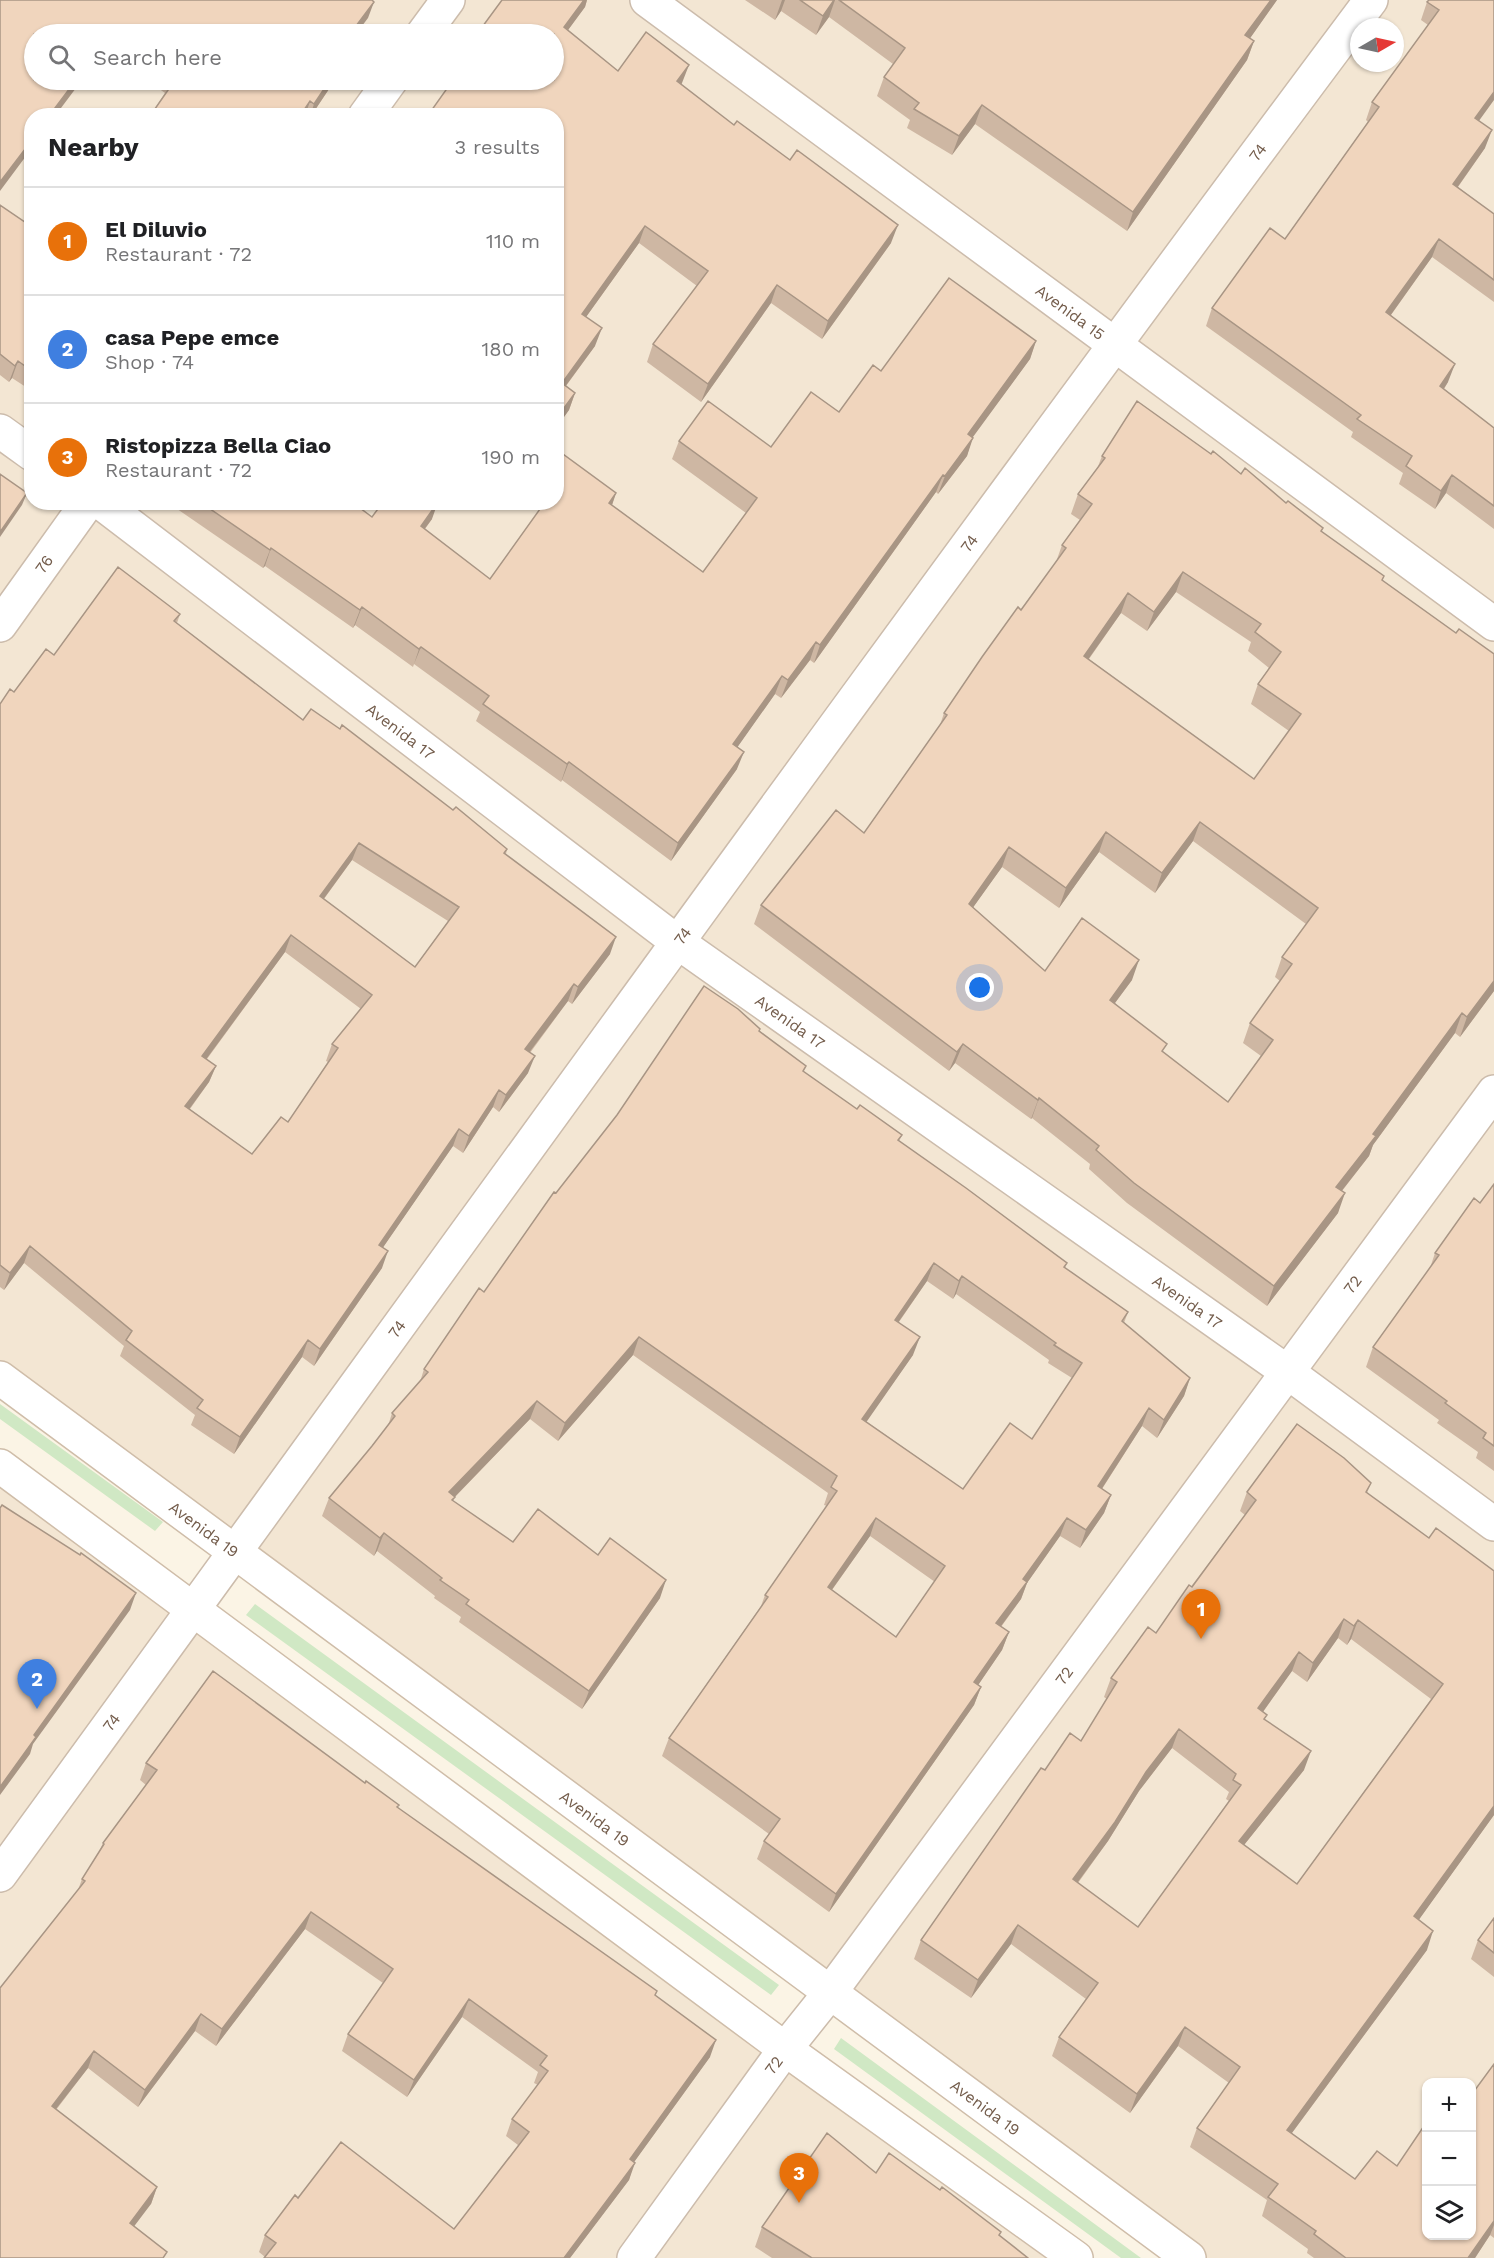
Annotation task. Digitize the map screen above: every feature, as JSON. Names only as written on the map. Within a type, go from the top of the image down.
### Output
[{"type":"street","points":[[430,24],[448,0]]},
{"type":"street","name":"Avenida 15","points":[[646,0],[1494,624]]},
{"type":"street","name":"74","points":[[0,1875],[236,1553],[676,941],[1114,344],[1371,0]]},
{"type":"street","points":[[371,108],[384,90]]},
{"type":"street","points":[[0,431],[24,448]]},
{"type":"street","name":"76","points":[[0,625],[82,510]]},
{"type":"street","name":"Avenida 17","points":[[110,510],[676,941],[1286,1371],[1494,1524]]},
{"type":"street","name":"72","points":[[634,2258],[785,2049],[829,1994],[1286,1371],[1494,1092]]},
{"type":"street","name":"Avenida 19","points":[[0,1378],[829,1994],[1190,2258]]},
{"type":"street","points":[[0,1466],[785,2049],[1076,2258]]},
{"type":"shaded area","points":[[0,0],[1494,0],[1494,2258],[1189,2258],[0,1378]]},
{"type":"shaded area","points":[[0,1466],[1076,2258],[0,2258]]},
{"type":"green space","points":[[0,1404],[163,1522],[155,1531],[0,1419]]},
{"type":"green space","points":[[255,1604],[779,1985],[771,1995],[246,1615]]},
{"type":"green space","points":[[841,2038],[1141,2258],[1121,2258],[834,2049]]},
{"type":"building","points":[[0,0],[372,0],[374,2],[358,24],[24,24],[24,90],[68,90],[55,108],[24,108],[24,150],[0,182]]},
{"type":"building","points":[[502,0],[584,0],[564,27],[564,24],[484,24]]},
{"type":"building","points":[[800,0],[834,0],[823,16]]},
{"type":"building","points":[[839,0],[1271,0],[1245,35],[1254,41],[1133,212],[982,105],[959,136],[914,109],[919,103],[884,77],[905,48]]},
{"type":"building","points":[[1429,0],[1494,0],[1494,92],[1475,118],[1492,130],[1453,184],[1494,214],[1494,280],[1439,239],[1386,312],[1455,364],[1440,386],[1494,428],[1494,506],[1452,475],[1441,491],[1406,466],[1412,456],[1357,419],[1361,415],[1212,308],[1270,228],[1285,239],[1379,107],[1372,102],[1394,72],[1404,72],[1404,58],[1439,10],[1427,2]]},
{"type":"building","points":[[564,27],[618,71],[646,32],[689,65],[677,81],[734,125],[737,121],[790,160],[797,150],[898,225],[828,321],[777,285],[708,384],[653,344],[708,271],[645,226],[582,314],[602,328],[564,380],[564,108],[433,108],[446,90],[564,90]]},
{"type":"building","points":[[168,90],[323,90],[314,104],[310,101],[305,108],[156,108]]},
{"type":"building","points":[[0,205],[24,222],[24,365],[18,361],[15,366],[0,354]]},
{"type":"building","points":[[949,278],[1036,341],[968,434],[973,438],[945,476],[943,475],[820,645],[816,642],[788,680],[782,676],[733,744],[744,752],[678,843],[569,762],[567,764],[483,704],[489,696],[421,647],[419,649],[362,607],[360,610],[212,510],[363,510],[372,517],[377,510],[432,510],[421,526],[490,579],[539,510],[564,510],[564,455],[616,493],[609,503],[703,572],[757,498],[679,441],[708,401],[771,447],[811,392],[839,412],[873,365],[881,371]]},
{"type":"building","points":[[564,385],[575,393],[564,408]]},
{"type":"building","points":[[1137,401],[1211,454],[1213,451],[1241,474],[1245,468],[1286,503],[1288,501],[1323,528],[1321,531],[1384,576],[1382,580],[1456,633],[1459,629],[1494,654],[1494,981],[1467,1017],[1462,1013],[1373,1134],[1376,1136],[1336,1187],[1345,1193],[1274,1286],[1134,1183],[1096,1150],[1099,1146],[1039,1098],[1038,1100],[963,1044],[957,1052],[761,905],[836,810],[864,833],[947,715],[944,713],[982,657],[1018,607],[1021,610],[1066,548],[1062,545],[1092,504],[1078,494],[1105,458],[1102,456]],"holes":[[[1183,572],[1261,624],[1255,632],[1281,652],[1258,684],[1301,714],[1254,779],[1084,656],[1128,593],[1154,612]],[[1200,822],[1318,908],[1282,957],[1292,964],[1250,1023],[1273,1040],[1228,1102],[1162,1051],[1167,1044],[1110,1000],[1139,960],[1082,918],[1045,971],[969,904],[1009,847],[1066,888],[1106,832],[1162,873]]]},
{"type":"building","points":[[0,474],[24,491],[24,497],[0,532]]},
{"type":"building","points":[[118,567],[180,614],[174,621],[303,720],[311,709],[340,729],[342,725],[453,810],[456,807],[507,849],[504,853],[616,937],[578,987],[574,984],[525,1049],[535,1056],[506,1095],[499,1090],[469,1136],[459,1129],[379,1245],[388,1251],[320,1349],[308,1340],[240,1437],[197,1408],[203,1400],[126,1340],[132,1331],[30,1246],[10,1273],[0,1265],[0,704],[10,689],[14,692],[46,649],[54,655]],"holes":[[[359,843],[459,907],[415,967],[320,896]],[[291,935],[372,995],[332,1044],[338,1048],[288,1122],[281,1117],[252,1154],[185,1106],[216,1066],[202,1056]]]},
{"type":"building","points":[[704,986],[738,1009],[760,1029],[759,1031],[806,1066],[803,1071],[857,1109],[860,1105],[902,1135],[898,1140],[1067,1263],[1064,1267],[1128,1312],[1122,1321],[1190,1378],[1164,1420],[1149,1408],[1098,1486],[1111,1495],[1086,1530],[1067,1518],[1023,1579],[1027,1582],[996,1623],[1009,1632],[974,1682],[981,1687],[836,1894],[764,1841],[780,1819],[669,1738],[768,1597],[765,1595],[837,1491],[831,1487],[837,1476],[639,1337],[565,1423],[537,1401],[449,1492],[455,1497],[452,1500],[513,1542],[538,1509],[598,1555],[610,1538],[666,1580],[589,1691],[466,1604],[469,1600],[440,1580],[442,1578],[384,1533],[380,1538],[329,1498],[395,1416],[392,1413],[428,1372],[424,1369],[479,1288],[484,1292],[554,1192],[556,1193],[617,1115]],"holes":[[[934,1263],[959,1281],[962,1276],[1056,1343],[1054,1345],[1082,1363],[1032,1439],[1010,1423],[963,1489],[862,1419],[920,1337],[895,1320]],[[876,1518],[945,1566],[896,1637],[828,1587]]]},
{"type":"building","points":[[1494,1184],[1494,1446],[1483,1438],[1486,1433],[1445,1403],[1447,1401],[1373,1347],[1439,1255],[1435,1253],[1474,1198],[1480,1203]]},
{"type":"building","points":[[1297,1424],[1344,1458],[1371,1483],[1366,1492],[1429,1538],[1436,1528],[1494,1571],[1494,1806],[1414,1916],[1433,1931],[1287,2130],[1355,2179],[1377,2151],[1397,2166],[1422,2129],[1422,2240],[1476,2240],[1476,2089],[1494,2064],[1494,2221],[1468,2258],[1346,2258],[1314,2234],[1316,2231],[1268,2197],[1278,2184],[1197,2128],[1240,2067],[1185,2027],[1137,2094],[1059,2037],[1098,1983],[1018,1925],[978,1980],[921,1940],[1041,1768],[1045,1770],[1070,1733],[1081,1741],[1117,1682],[1111,1678],[1148,1627],[1156,1633],[1189,1585],[1192,1587],[1256,1500],[1247,1492]],"holes":[[[1344,1619],[1354,1626],[1358,1620],[1443,1684],[1297,1884],[1239,1841],[1311,1751],[1264,1719],[1267,1715],[1258,1708],[1299,1652],[1313,1663]],[[1179,1729],[1236,1774],[1233,1780],[1241,1785],[1138,1927],[1073,1879],[1115,1822],[1146,1772]]]},
{"type":"building","points":[[2,1505],[80,1555],[81,1553],[136,1593],[34,1735],[36,1737],[0,1787],[0,1508]]},
{"type":"building","points":[[213,1671],[365,1783],[366,1781],[399,1805],[397,1807],[657,1991],[655,1995],[716,2040],[630,2159],[635,2163],[564,2258],[264,2258],[276,2243],[265,2235],[295,2195],[298,2198],[341,2142],[454,2229],[529,2132],[512,2119],[548,2071],[540,2065],[547,2056],[469,1999],[414,2080],[348,2034],[393,1969],[311,1912],[222,2029],[201,2014],[145,2090],[94,2051],[52,2106],[157,2187],[130,2223],[167,2252],[163,2258],[0,2258],[0,1988],[85,1881],[82,1879],[103,1843],[157,1770],[146,1763]]},
{"type":"building","points":[[1494,1918],[1494,1953],[1478,1940]]},
{"type":"building","points":[[827,2133],[876,2173],[889,2153],[940,2190],[942,2187],[1001,2232],[999,2235],[1028,2258],[812,2258],[762,2227]]},
{"type":"place","name":"El Diluvio","points":[[1201,1639]]},
{"type":"place","name":"casa Pepe emce","points":[[37,1709]]},
{"type":"place","name":"Ristopizza Bella Ciao","points":[[799,2203]]}]
